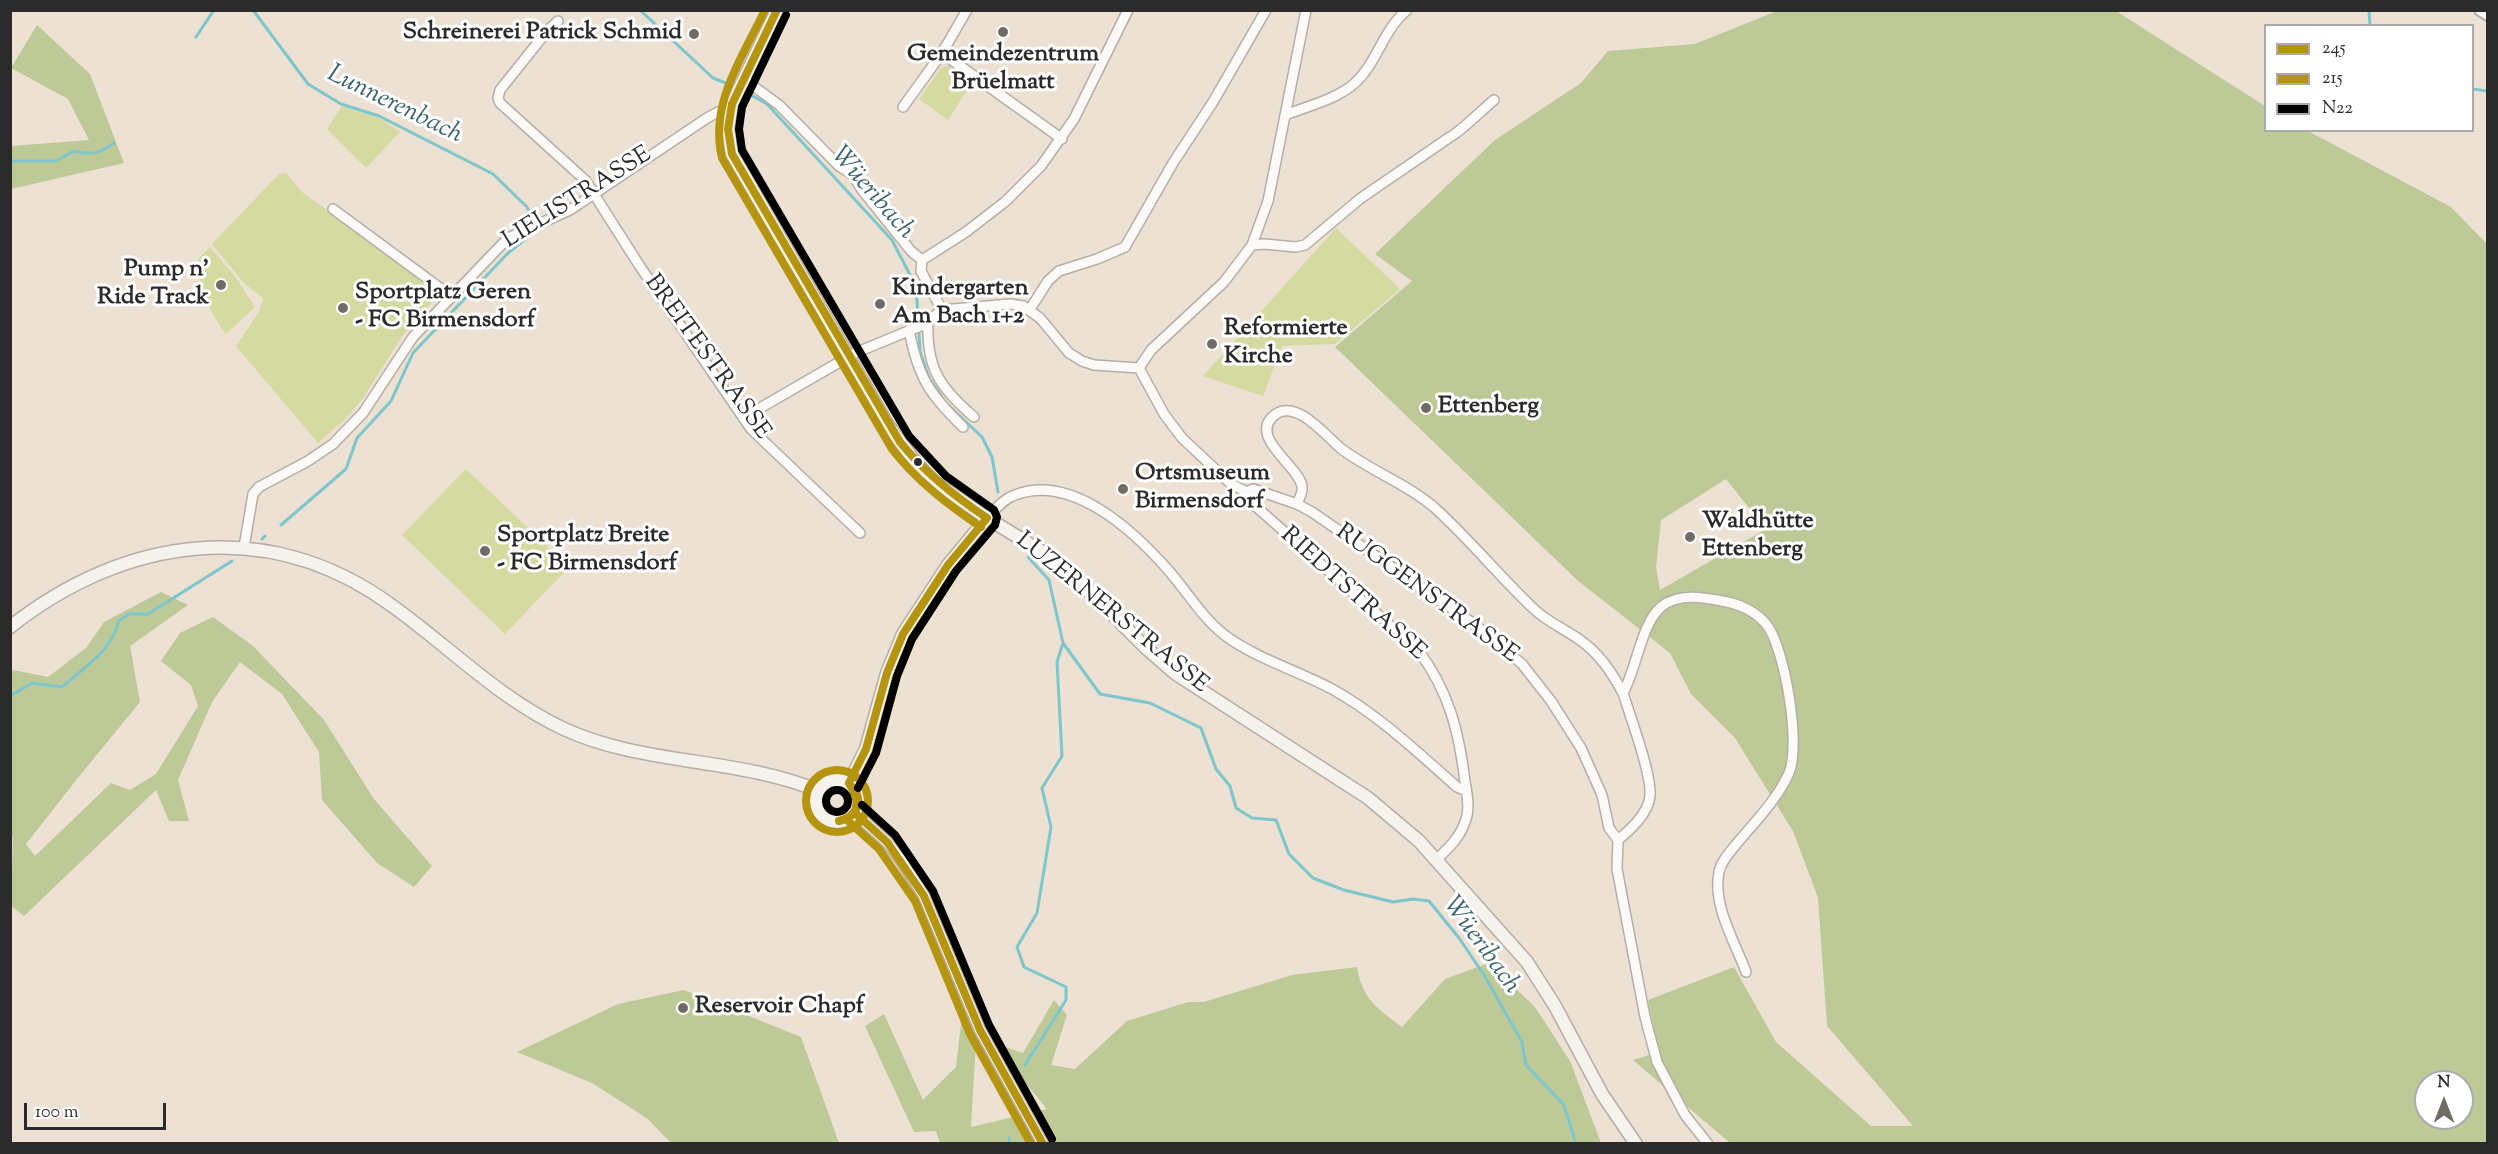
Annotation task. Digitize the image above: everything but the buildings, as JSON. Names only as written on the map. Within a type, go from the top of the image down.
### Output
[{"type":"main road","name":"LUZERNERSTRASSE","points":[[777,10],[730,112],[728,136],[732,154],[887,424],[916,463],[933,481],[1044,553],[1081,583],[1144,647],[1176,674],[1368,798],[1394,818],[1437,859],[1527,962],[1555,1006],[1602,1094],[1636,1143]]},
{"type":"main road","points":[[849,783],[866,749],[889,666],[903,634],[948,565],[987,518]]},
{"type":"main road","points":[[10,627],[59,592],[102,570],[187,548],[244,548],[305,562],[352,581],[399,610],[496,689],[531,712],[565,729],[623,749],[750,770],[784,778],[819,791]]},
{"type":"main road","points":[[832,780],[849,783],[858,797],[855,813],[840,822],[824,817],[816,802],[819,791],[832,780]]},
{"type":"street","points":[[903,107],[942,53],[968,10]]},
{"type":"street","points":[[922,260],[966,232],[1006,201],[1041,166],[1062,139],[1128,10]]},
{"type":"street","points":[[1030,309],[1048,281],[1059,271],[1125,247],[1266,10]]},
{"type":"street","points":[[743,418],[848,357],[919,326],[942,310],[1010,304],[1030,309],[1077,358],[1094,365],[1139,369],[1151,350],[1228,277],[1252,245],[1268,201],[1306,10]]},
{"type":"street","points":[[1285,115],[1342,93],[1356,82],[1367,69],[1390,27],[1407,10]]},
{"type":"street","points":[[2480,10],[2487,15]]},
{"type":"street","name":"BREITESTRASSE","points":[[558,21],[506,82],[498,98],[500,103],[585,180],[743,418],[768,446],[860,534]]},
{"type":"street","points":[[942,53],[1062,139]]},
{"type":"street","points":[[740,87],[779,105],[839,166],[853,175],[861,190],[911,251],[922,260]]},
{"type":"street","points":[[1252,245],[1296,247],[1313,240],[1361,198],[1450,137],[1458,134],[1464,125],[1494,100]]},
{"type":"street","name":"LIELISTRASSE","points":[[244,548],[253,494],[259,487],[308,462],[333,444],[363,413],[413,337],[508,238],[560,216],[701,121],[718,112],[730,112]]},
{"type":"street","points":[[333,209],[451,296]]},
{"type":"street","points":[[922,260],[921,271],[942,310]]},
{"type":"street","points":[[919,326],[936,376],[954,400],[974,417]]},
{"type":"street","points":[[919,326],[914,353],[928,387],[939,404],[963,428]]},
{"type":"street","name":"RIEDTSTRASSE","points":[[1139,369],[1164,414],[1182,438],[1231,484],[1247,492],[1253,504],[1418,650],[1434,671],[1447,698],[1456,727],[1468,816],[1457,839],[1437,859]]},
{"type":"street","points":[[1297,504],[1303,489],[1301,480],[1274,447],[1268,433],[1274,415],[1281,411],[1292,411],[1303,415],[1344,450],[1435,508],[1537,612],[1583,642],[1608,666],[1623,693],[1649,781],[1650,796],[1645,811],[1618,840]]},
{"type":"street","name":"RUGGENSTRASSE","points":[[1247,492],[1253,489],[1297,504],[1327,522],[1474,624],[1522,664],[1551,700],[1581,748],[1602,795],[1609,828],[1618,840],[1617,869],[1649,1035],[1657,1062],[1685,1115],[1708,1143]]},
{"type":"street","points":[[987,518],[1005,500],[1022,493],[1042,490],[1060,491],[1075,496],[1121,525],[1149,550],[1170,572],[1206,619],[1227,637],[1254,655],[1332,690],[1363,708],[1395,732],[1457,788],[1466,791]]},
{"type":"street","points":[[1623,693],[1630,681],[1651,617],[1662,606],[1673,600],[1701,598],[1746,608],[1766,624],[1778,646],[1795,740],[1793,759],[1789,774],[1771,802],[1726,858],[1719,870],[1717,888],[1720,905],[1746,972]]},
{"type":"street","points":[[855,813],[892,849],[924,896],[980,1030],[1043,1143]]},
{"type":"green space","points":[[1777,11],[2116,11],[2264,105],[2264,132],[2310,132],[2451,207],[2488,245],[2487,1143],[1730,1143],[1633,1060],[1659,1052],[1648,1000],[1734,967],[1776,1042],[1871,1126],[1913,1126],[1827,1026],[1818,898],[1793,831],[1735,738],[1691,694],[1670,653],[1577,580],[1335,347],[1412,281],[1375,254],[1495,140],[1581,83],[1608,51],[1695,44]],"holes":[[[1726,479],[1766,529],[1660,590],[1656,567],[1661,520]]]},
{"type":"green space","points":[[37,25],[90,74],[124,163],[11,189],[11,146],[89,140],[68,99],[11,68]]},
{"type":"green space","points":[[949,66],[972,82],[948,120],[919,99],[942,67]]},
{"type":"green space","points":[[342,106],[379,118],[400,132],[366,168],[327,129]]},
{"type":"green space","name":"Sportplatz Geren - FC Birmensdorf","points":[[286,173],[303,193],[442,291],[403,335],[361,401],[318,443],[236,346],[259,312],[263,298],[244,283],[212,244],[279,174]]},
{"type":"green space","points":[[1336,228],[1400,289],[1335,344],[1282,346],[1263,396],[1203,376]]},
{"type":"green space","name":"Pump n' Ride Track","points":[[210,247],[236,278],[255,307],[226,334],[210,309],[198,278],[198,259]]},
{"type":"green space","name":"Sportplatz Breite - FC Birmensdorf","points":[[466,469],[569,567],[505,634],[402,535]]},
{"type":"green space","points":[[161,592],[188,605],[130,646],[140,702],[26,844],[35,856],[111,783],[130,790],[156,774],[198,706],[191,685],[161,661],[180,633],[213,617],[253,646],[324,720],[374,799],[432,866],[414,887],[377,863],[322,800],[319,752],[282,694],[240,662],[212,702],[178,780],[189,821],[169,821],[156,790],[24,916],[11,906],[13,839],[10,830],[11,672],[13,670],[48,677],[86,648],[104,622]]},
{"type":"green space","points":[[1489,963],[1535,1007],[1570,1061],[1601,1143],[940,1143],[936,1131],[914,1132],[865,1026],[884,1014],[923,1100],[956,1067],[962,1016],[976,1042],[971,1127],[1047,1109],[993,1043],[1023,1053],[1054,1000],[1067,1015],[1051,1065],[1075,1069],[1127,1021],[1188,1002],[1204,1002],[1292,975],[1357,967],[1359,978],[1372,1002],[1402,1027],[1445,979]]},
{"type":"green space","points":[[684,990],[801,1037],[839,1143],[671,1143],[648,1119],[592,1083],[517,1052],[618,1004]]},
{"type":"waterway","points":[[196,37],[214,10]]},
{"type":"waterway","name":"Lunnerenbach","points":[[253,10],[308,84],[341,104],[379,116],[493,174],[527,207],[532,218]]},
{"type":"waterway","name":"Wüeribach","points":[[640,10],[713,78],[736,87]]},
{"type":"waterway","points":[[2369,10],[2370,24]]},
{"type":"waterway","points":[[2474,89],[2488,91]]},
{"type":"waterway","name":"Wüeribach","points":[[742,90],[767,104],[892,240],[909,273],[917,300],[920,352],[929,378],[946,403],[982,437],[992,457],[998,492]]},
{"type":"waterway","points":[[10,161],[56,161],[74,151],[95,153],[114,143]]},
{"type":"waterway","name":"Lunnerenbach","points":[[281,525],[346,469],[357,438],[391,401],[413,353],[508,253],[528,237]]},
{"type":"waterway","points":[[262,539],[265,536]]},
{"type":"waterway","name":"Wüeribach","points":[[1028,557],[1049,580],[1063,643],[1100,694],[1150,703],[1201,728],[1216,769],[1230,786],[1236,808],[1252,818],[1276,820],[1289,854],[1313,878],[1344,890],[1393,902],[1413,899],[1429,901],[1459,938],[1484,975],[1522,1042],[1526,1065],[1564,1105],[1576,1144]]},
{"type":"waterway","name":"Lunnerenbach","points":[[10,696],[32,683],[62,687],[103,650],[115,632],[119,621],[129,614],[148,614],[232,561]]},
{"type":"waterway","points":[[1025,1065],[1066,1000],[1066,987],[1024,967],[1017,947],[1037,913],[1051,827],[1042,788],[1062,756],[1057,662],[1063,643]]},
{"type":"waterway","points":[[1009,1138],[1010,1144]]},
{"type":"transit line","name":"215","points":[[765,10],[738,64],[724,100],[719,138],[722,158],[892,449],[933,491],[981,527]]},
{"type":"transit line","name":"245","points":[[777,10],[732,104],[728,129],[732,154],[900,442],[940,483],[987,518]]},
{"type":"transit line","name":"N22","points":[[786,15],[742,107],[739,129],[742,150],[909,436],[946,476],[994,510],[997,517],[995,525],[956,571],[912,639],[897,676],[876,753],[858,788]]},
{"type":"transit line","name":"245","points":[[849,783],[866,749],[887,673],[903,634],[948,565],[987,518]]},
{"type":"transit line","name":"215","points":[[858,788],[876,753],[897,676],[912,639],[956,571],[995,525]]},
{"type":"transit line","name":"215","points":[[831,770],[843,770],[859,779],[866,789],[868,801],[866,813],[859,823],[843,832],[831,832],[820,827],[811,818],[806,807],[806,795],[811,784],[820,775],[831,770]]},
{"type":"transit line","name":"245","points":[[839,821],[851,815],[856,807],[850,785]]},
{"type":"transit line","name":"245","points":[[839,821],[851,816],[857,807],[857,796],[850,785]]},
{"type":"transit line","name":"N22","points":[[837,790],[847,797],[848,801],[841,811],[837,812],[827,805],[826,801],[833,791],[837,790]]},
{"type":"transit line","name":"N22","points":[[862,805],[895,835],[933,891],[989,1025],[1052,1139]]},
{"type":"transit line","name":"245","points":[[855,813],[887,842],[924,896],[980,1030],[1043,1144]]},
{"type":"transit line","name":"215","points":[[848,821],[879,849],[915,901],[970,1034],[1031,1144]]},
{"type":"place","name":"Gemeindezentrum Brüelmatt","points":[[1003,32]]},
{"type":"place","name":"Schreinerei Patrick Schmid","points":[[694,34]]},
{"type":"place","name":"Pump n' Ride Track","points":[[221,285]]},
{"type":"place","name":"Kindergarten Am Bach 1+2","points":[[880,304]]},
{"type":"place","name":"Sportplatz Geren - FC Birmensdorf","points":[[343,308]]},
{"type":"place","name":"Reformierte Kirche","points":[[1212,344]]},
{"type":"place","name":"Ettenberg","points":[[1426,408]]},
{"type":"place","name":"Ortsmuseum Birmensdorf","points":[[1123,489]]},
{"type":"place","name":"Waldhütte Ettenberg","points":[[1690,537]]},
{"type":"place","name":"Sportplatz Breite - FC Birmensdorf","points":[[485,551]]},
{"type":"place","name":"Reservoir Chapf","points":[[683,1008]]}]
